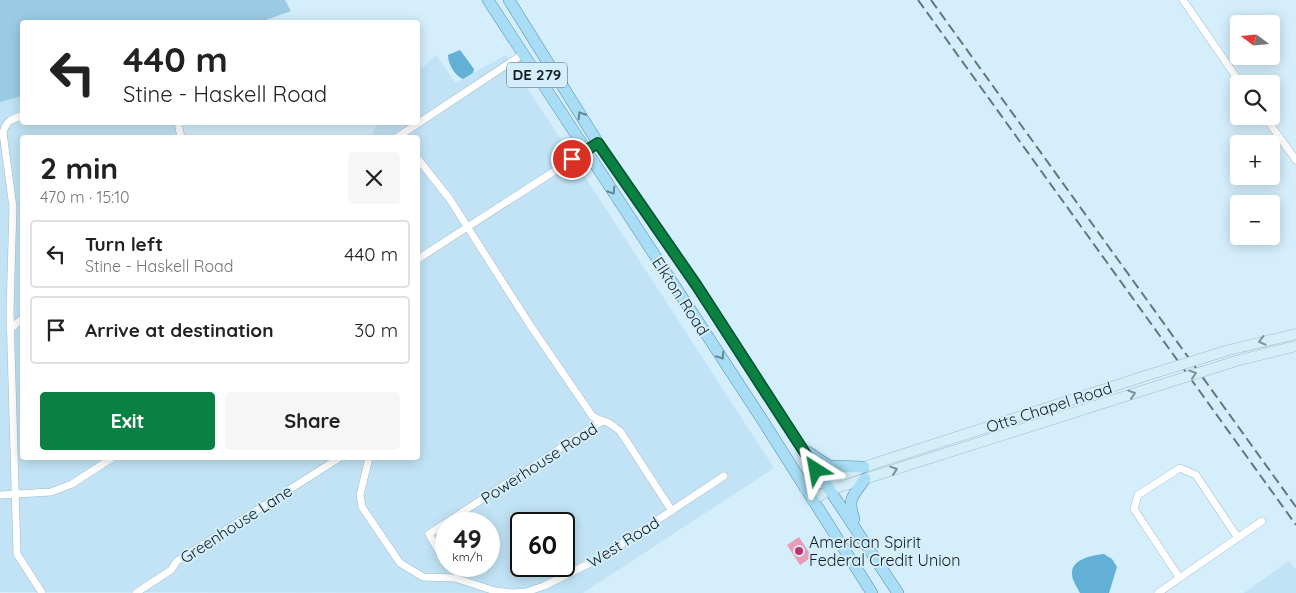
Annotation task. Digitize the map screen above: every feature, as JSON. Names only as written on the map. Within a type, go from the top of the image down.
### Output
[{"type":"main road","name":"Elkton Road","points":[[488,0],[763,421],[872,593]]},
{"type":"main road","name":"Elkton Road","points":[[509,0],[598,143],[697,286],[898,593]]},
{"type":"main road","name":"Otts Chapel Road","points":[[812,500],[828,486],[864,467],[1229,350],[1296,334]]},
{"type":"main road","name":"Otts Chapel Road","points":[[805,489],[865,479],[1236,360],[1296,346]]},
{"type":"main road","points":[[800,445],[816,459],[829,466],[864,467]]},
{"type":"main road","points":[[859,532],[850,502],[855,491],[865,479]]},
{"type":"street","points":[[1183,0],[1235,75]]},
{"type":"street","points":[[420,121],[524,54]]},
{"type":"street","points":[[20,117],[11,119],[5,125],[3,133],[13,207],[10,329],[15,495],[18,554],[42,593]]},
{"type":"street","points":[[399,135],[415,125]]},
{"type":"street","points":[[1271,125],[1296,160]]},
{"type":"street","points":[[420,257],[598,143]]},
{"type":"street","points":[[420,162],[449,198],[593,417],[609,423],[620,431],[672,511]]},
{"type":"street","points":[[10,329],[20,321]]},
{"type":"street","name":"Powerhouse Road","points":[[462,512],[602,421]]},
{"type":"street","points":[[0,495],[51,492],[72,484],[109,460]]},
{"type":"street","name":"Greenhouse Lane","points":[[136,593],[171,570],[177,561],[336,460]]},
{"type":"street","name":"West Road","points":[[369,460],[360,496],[362,507],[400,563],[423,578],[455,578],[495,591],[519,593],[534,590],[600,558],[724,476]]},
{"type":"street","points":[[1179,577],[1134,509],[1138,495],[1180,468],[1196,476],[1238,538]]},
{"type":"street","points":[[1158,593],[1262,521]]},
{"type":"street","name":"Powerhouse Road","points":[[435,529],[428,534],[435,545]]},
{"type":"shaded area","points":[[0,0],[285,0],[291,11],[266,20],[20,20],[20,97],[0,102]]},
{"type":"shaded area","points":[[460,50],[474,69],[473,73],[463,79],[455,72],[448,58],[448,55]]},
{"type":"shaded area","points":[[436,55],[456,83],[506,55],[774,468],[583,593],[0,592],[0,102],[20,97],[20,125],[182,125],[185,135],[20,135],[20,460],[420,460],[420,135],[373,135],[376,125],[420,125],[420,70]]},
{"type":"shaded area","points":[[1104,554],[1112,559],[1117,567],[1109,593],[1080,593],[1072,576],[1075,565],[1083,559]]},
{"type":"shaded area","points":[[1289,561],[1296,570],[1296,593],[1244,593]]},
{"type":"building","name":"American Spirit Federal Credit Union","points":[[799,537],[812,557],[800,565],[787,545]]},
{"type":"railway","points":[[918,0],[1296,525]]},
{"type":"railway","points":[[931,0],[1296,507]]},
{"type":"place","name":"American Spirit Federal Credit Union","points":[[799,551]]},
{"type":"route","points":[[572,159],[598,143],[697,286],[816,470]]}]
